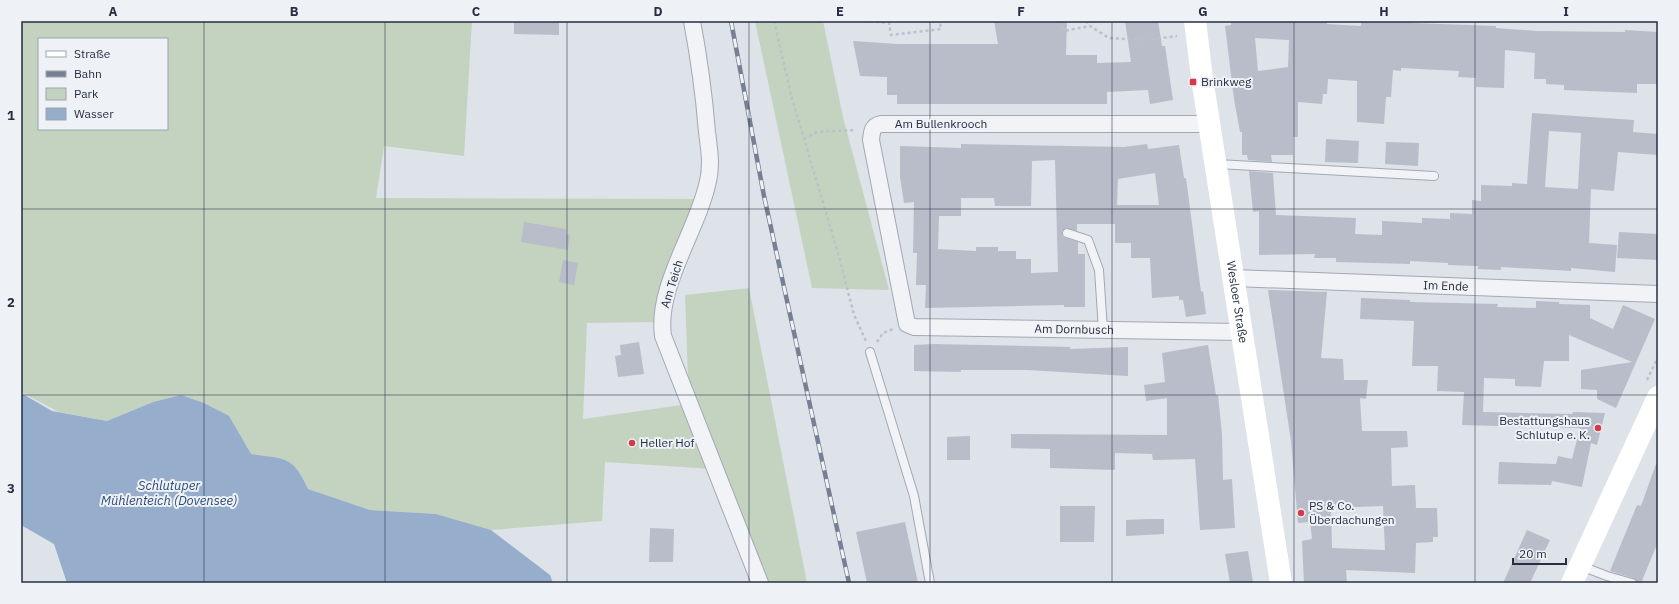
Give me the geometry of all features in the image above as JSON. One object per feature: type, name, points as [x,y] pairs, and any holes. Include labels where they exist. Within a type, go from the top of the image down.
[{"type":"street","name":"Am Teich","points":[[692,21],[705,109],[710,160],[709,179],[704,199],[665,299],[661,322],[663,336],[760,583]]},
{"type":"street","name":"Wesloer Straße","points":[[1196,26],[1241,332],[1281,583]]},
{"type":"street","name":"Am Bullenkrooch","points":[[872,130],[876,125],[881,124],[1210,124]]},
{"type":"street","points":[[872,130],[871,140],[907,324]]},
{"type":"street","name":"Im Ende","points":[[1234,278],[1658,294]]},
{"type":"street","name":"Am Dornbusch","points":[[907,324],[914,327],[1241,332]]},
{"type":"street","points":[[1576,574],[1658,397]]},
{"type":"lane","points":[[1216,164],[1434,176]]},
{"type":"lane","points":[[1067,233],[1088,240],[1099,270],[1103,330]]},
{"type":"lane","points":[[870,352],[914,496],[930,583]]},
{"type":"lane","points":[[1576,574],[1607,576],[1632,583]]},
{"type":"path","points":[[774,21],[791,95],[838,252],[854,315],[870,352]]},
{"type":"path","points":[[870,21],[889,23],[891,36],[941,29],[940,21]]},
{"type":"path","points":[[1062,21],[1064,31],[1090,26]]},
{"type":"path","points":[[1086,21],[1090,26],[1109,38],[1144,40],[1175,36],[1196,26]]},
{"type":"path","points":[[804,139],[817,132],[872,130]]},
{"type":"path","points":[[870,352],[883,333],[907,324]]},
{"type":"green space","points":[[21,21],[472,21],[464,156],[384,146],[376,198],[704,199],[661,322],[587,323],[583,419],[689,404],[685,295],[749,288],[807,583],[760,583],[714,469],[605,462],[602,521],[491,530],[436,514],[370,510],[308,489],[303,478],[293,464],[280,458],[251,454],[228,416],[204,403],[181,395],[153,402],[107,421],[59,412],[21,392]]},
{"type":"green space","points":[[755,21],[823,21],[843,117],[889,290],[812,288]]},
{"type":"water","name":"Schlutuper Mühlenteich (Dovensee)","points":[[21,393],[52,411],[107,421],[153,402],[181,395],[204,403],[229,416],[251,454],[280,458],[292,464],[298,470],[308,489],[370,510],[436,514],[491,530],[550,575],[553,583],[67,583],[54,544],[21,525]]},
{"type":"building","points":[[514,21],[559,21],[559,35],[514,34]]},
{"type":"building","points":[[994,21],[1067,21],[1066,55],[1097,55],[1097,63],[1131,62],[1125,21],[1158,21],[1162,46],[1165,46],[1173,100],[1150,104],[1148,90],[1107,92],[1107,104],[897,104],[897,95],[887,95],[887,77],[860,76],[853,41],[897,44],[998,44]]},
{"type":"building","points":[[1231,21],[1327,21],[1327,24],[1361,26],[1361,21],[1402,21],[1413,23],[1496,26],[1496,28],[1536,31],[1625,32],[1625,30],[1658,32],[1658,84],[1637,84],[1637,93],[1564,90],[1564,85],[1546,84],[1546,79],[1534,79],[1535,53],[1505,50],[1504,88],[1476,87],[1476,78],[1458,77],[1459,71],[1401,68],[1401,71],[1393,70],[1391,97],[1386,97],[1384,124],[1357,122],[1357,81],[1328,79],[1327,94],[1323,94],[1322,104],[1298,102],[1298,137],[1293,137],[1293,155],[1271,155],[1272,162],[1248,160],[1247,155],[1242,155],[1242,132],[1240,132],[1234,99],[1225,26],[1231,25]],"holes":[[[1255,38],[1289,40],[1288,67],[1258,71]]]},
{"type":"building","points":[[1532,113],[1634,120],[1633,132],[1658,134],[1658,155],[1618,152],[1614,191],[1591,189],[1589,243],[1617,245],[1615,272],[1571,268],[1571,271],[1501,267],[1501,270],[1478,269],[1478,266],[1448,265],[1448,263],[1410,261],[1410,264],[1336,262],[1336,258],[1314,258],[1315,254],[1259,255],[1259,211],[1253,212],[1249,171],[1273,173],[1276,215],[1356,218],[1355,234],[1382,235],[1382,221],[1422,223],[1422,218],[1450,219],[1450,213],[1472,214],[1472,200],[1481,201],[1481,185],[1512,186],[1512,183],[1527,184]],"holes":[[[1549,131],[1581,133],[1578,189],[1545,187]]]},
{"type":"building","points":[[1326,139],[1359,141],[1358,163],[1325,162]]},
{"type":"building","points":[[1386,142],[1419,143],[1418,166],[1385,164]]},
{"type":"building","points":[[961,144],[1124,147],[1147,144],[1148,149],[1179,145],[1184,178],[1186,178],[1201,292],[1203,291],[1206,314],[1186,317],[1183,300],[1179,300],[1179,296],[1152,298],[1150,258],[1131,258],[1131,243],[1115,243],[1115,224],[1077,224],[1077,231],[1066,228],[1062,231],[1063,237],[1078,242],[1078,254],[1085,254],[1085,307],[1064,307],[1064,305],[925,308],[926,285],[916,285],[917,253],[913,253],[914,202],[904,203],[900,177],[900,146],[961,148]],"holes":[[[1055,160],[1058,272],[1031,273],[1031,259],[1016,259],[1016,251],[998,251],[998,247],[976,247],[976,251],[938,249],[939,216],[961,216],[961,198],[994,198],[995,206],[1031,206],[1032,161]],[[1155,173],[1159,205],[1117,205],[1118,179]]]},
{"type":"building","points":[[524,222],[566,229],[566,234],[570,235],[568,250],[521,242]]},
{"type":"building","points":[[1619,232],[1658,234],[1658,260],[1617,258]]},
{"type":"building","points":[[563,260],[578,263],[574,285],[559,282]]},
{"type":"building","points":[[1268,290],[1327,292],[1321,358],[1343,359],[1344,380],[1368,380],[1366,399],[1360,398],[1362,431],[1407,431],[1408,447],[1391,448],[1392,486],[1415,485],[1416,508],[1437,508],[1438,537],[1433,537],[1433,542],[1416,543],[1415,573],[1346,570],[1347,583],[1304,583],[1302,541],[1312,539],[1310,522],[1298,523],[1291,441]],"holes":[[[1383,506],[1385,550],[1332,548],[1331,508]]]},
{"type":"building","points":[[1361,298],[1410,300],[1410,302],[1498,304],[1497,307],[1536,308],[1536,301],[1559,302],[1559,304],[1590,305],[1590,318],[1613,329],[1623,305],[1655,319],[1616,408],[1597,399],[1597,390],[1581,389],[1581,370],[1632,362],[1569,335],[1569,361],[1544,361],[1541,387],[1515,386],[1515,379],[1484,378],[1483,412],[1572,414],[1573,412],[1605,413],[1597,445],[1591,443],[1582,487],[1552,481],[1551,485],[1498,484],[1499,462],[1556,464],[1558,456],[1572,459],[1580,428],[1462,425],[1464,392],[1437,391],[1438,366],[1412,366],[1414,321],[1360,319]]},
{"type":"building","points":[[639,342],[644,374],[618,377],[615,356],[621,355],[620,345]]},
{"type":"building","points":[[933,344],[1070,347],[1070,349],[1128,347],[1128,376],[1027,370],[961,370],[961,372],[914,371],[914,345]]},
{"type":"building","points":[[1208,345],[1216,395],[1218,395],[1222,434],[1223,480],[1232,479],[1235,528],[1200,530],[1195,459],[1153,460],[1152,454],[1115,453],[1115,470],[1050,468],[1050,449],[1011,448],[1011,434],[1167,435],[1167,398],[1146,401],[1144,385],[1165,382],[1162,353]]},
{"type":"building","points":[[970,436],[970,460],[947,460],[947,437]]},
{"type":"building","points":[[1656,464],[1658,464],[1658,542],[1641,583],[1637,583],[1633,578],[1610,571],[1637,505],[1641,506]]},
{"type":"building","points":[[1060,506],[1095,506],[1094,542],[1060,542]]},
{"type":"building","points":[[1164,519],[1164,534],[1126,536],[1126,520]]},
{"type":"building","points":[[905,522],[918,583],[867,583],[856,532]]},
{"type":"building","points":[[650,528],[674,529],[673,562],[649,562]]},
{"type":"building","points":[[1527,530],[1550,540],[1530,583],[1503,583]]},
{"type":"building","points":[[1248,551],[1253,583],[1230,583],[1225,554]]},
{"type":"railway","points":[[731,21],[764,196],[849,583]]},
{"type":"place","name":"Brinkweg","points":[[1193,82]]},
{"type":"place","name":"Bestattungshaus Schlutup e. K.","points":[[1598,428]]},
{"type":"place","name":"Heller Hof","points":[[632,443]]},
{"type":"place","name":"PS & Co. Überdachungen","points":[[1301,513]]}]
